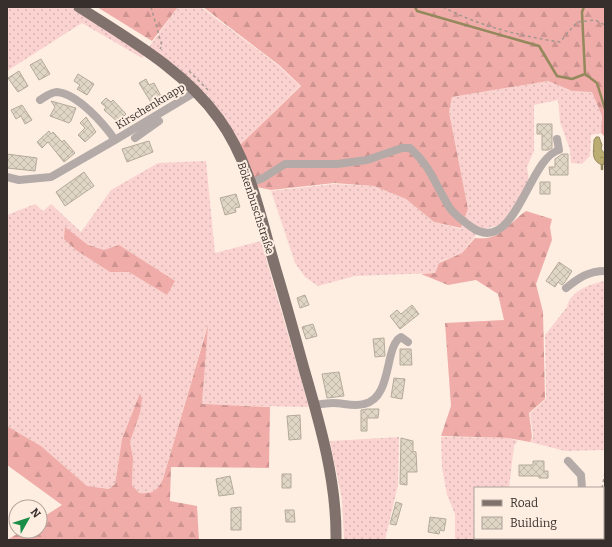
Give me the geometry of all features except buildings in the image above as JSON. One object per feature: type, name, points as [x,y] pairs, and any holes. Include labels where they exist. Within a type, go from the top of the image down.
[{"type":"main road","name":"Bökenbuschstraße","points":[[79,7],[156,57],[198,93],[228,134],[250,183],[314,405],[332,482],[336,540]]},
{"type":"street","name":"Kirschenknapp","points":[[40,100],[57,92],[83,104],[115,140]]},
{"type":"street","points":[[135,138],[198,93]]},
{"type":"street","name":"Kirschenknapp","points":[[7,177],[19,180],[51,177],[198,93]]},
{"type":"street","points":[[250,183],[263,178],[285,164],[337,164],[368,160],[402,148],[410,148],[432,173],[449,207],[480,233],[490,234],[501,228],[512,215],[545,160],[555,151],[559,150],[557,139]]},
{"type":"street","points":[[566,288],[582,276],[593,271],[605,271]]},
{"type":"street","points":[[314,405],[333,403],[365,404],[373,400],[386,377],[395,342],[401,337],[408,342]]},
{"type":"street","points":[[568,461],[581,475],[582,487]]},
{"type":"path","points":[[150,7],[162,46],[156,57]]},
{"type":"path","points":[[443,7],[455,14],[494,28],[529,37],[560,42],[577,22],[596,20],[605,25]]},
{"type":"path","points":[[605,48],[605,68]]},
{"type":"path","points":[[602,487],[605,473]]},
{"type":"shaded area","points":[[7,7],[71,7],[145,54],[142,58],[82,23],[7,71]]},
{"type":"shaded area","points":[[178,7],[201,7],[279,66],[300,86],[240,145],[208,96],[177,67],[149,47]]},
{"type":"shaded area","points":[[548,81],[571,91],[592,92],[602,116],[601,133],[591,135],[590,156],[582,164],[571,163],[570,150],[560,122],[558,100],[534,105],[534,151],[527,167],[529,182],[509,215],[500,225],[480,230],[462,253],[439,262],[435,273],[355,276],[318,286],[305,277],[295,263],[271,191],[334,184],[374,186],[406,199],[434,222],[461,229],[468,209],[449,112],[452,97]]},
{"type":"shaded area","points":[[206,161],[215,253],[261,241],[309,407],[202,405],[207,327],[163,479],[159,486],[154,491],[139,493],[132,485],[133,458],[130,442],[140,413],[140,393],[122,439],[115,484],[109,489],[87,486],[41,446],[7,426],[7,215],[35,204],[43,211],[51,204],[81,232],[111,190],[158,163]]},
{"type":"shaded area","points":[[605,281],[605,450],[565,451],[530,442],[533,437],[530,413],[546,399],[545,335],[576,293],[587,286]]},
{"type":"shaded area","points":[[399,437],[398,485],[385,540],[344,540],[342,499],[330,441]]},
{"type":"shaded area","points":[[441,437],[508,438],[518,441],[514,446],[509,487],[474,487],[474,539],[572,540],[455,540],[455,514],[447,495],[442,468]]},
{"type":"green space","points":[[97,7],[178,7],[152,41]]},
{"type":"green space","points":[[203,7],[605,7],[605,137],[601,133],[602,116],[592,92],[572,91],[548,81],[452,97],[449,112],[468,209],[461,228],[434,222],[406,199],[374,186],[334,183],[271,190],[257,187],[240,145],[301,86],[279,65]]},
{"type":"green space","points":[[526,211],[552,219],[550,227],[552,240],[536,284],[543,312],[545,399],[529,413],[532,437],[530,442],[508,438],[441,436],[451,406],[445,323],[504,320],[498,294],[476,280],[448,285],[421,274],[435,273],[439,263],[462,253],[475,238],[487,238],[496,235]]},
{"type":"green space","points":[[65,227],[88,245],[104,250],[119,245],[175,281],[167,295],[129,272],[110,272],[76,250],[64,239]]},
{"type":"green space","points":[[208,325],[202,404],[270,407],[269,468],[171,467],[170,501],[197,506],[199,540],[7,540],[48,539],[48,514],[62,505],[7,465],[7,426],[41,446],[87,486],[109,489],[115,484],[122,439],[140,393],[142,399],[140,413],[130,442],[133,458],[132,485],[139,493],[148,493],[154,491],[163,479]]},
{"type":"water","points":[[596,137],[599,137],[602,145],[601,149],[605,154],[604,164],[602,165],[594,158],[594,140]]},
{"type":"waterway","points":[[415,7],[417,11],[539,46],[557,76],[572,79],[585,74]]},
{"type":"waterway","points":[[584,7],[582,12],[585,74],[597,83],[605,109]]}]
